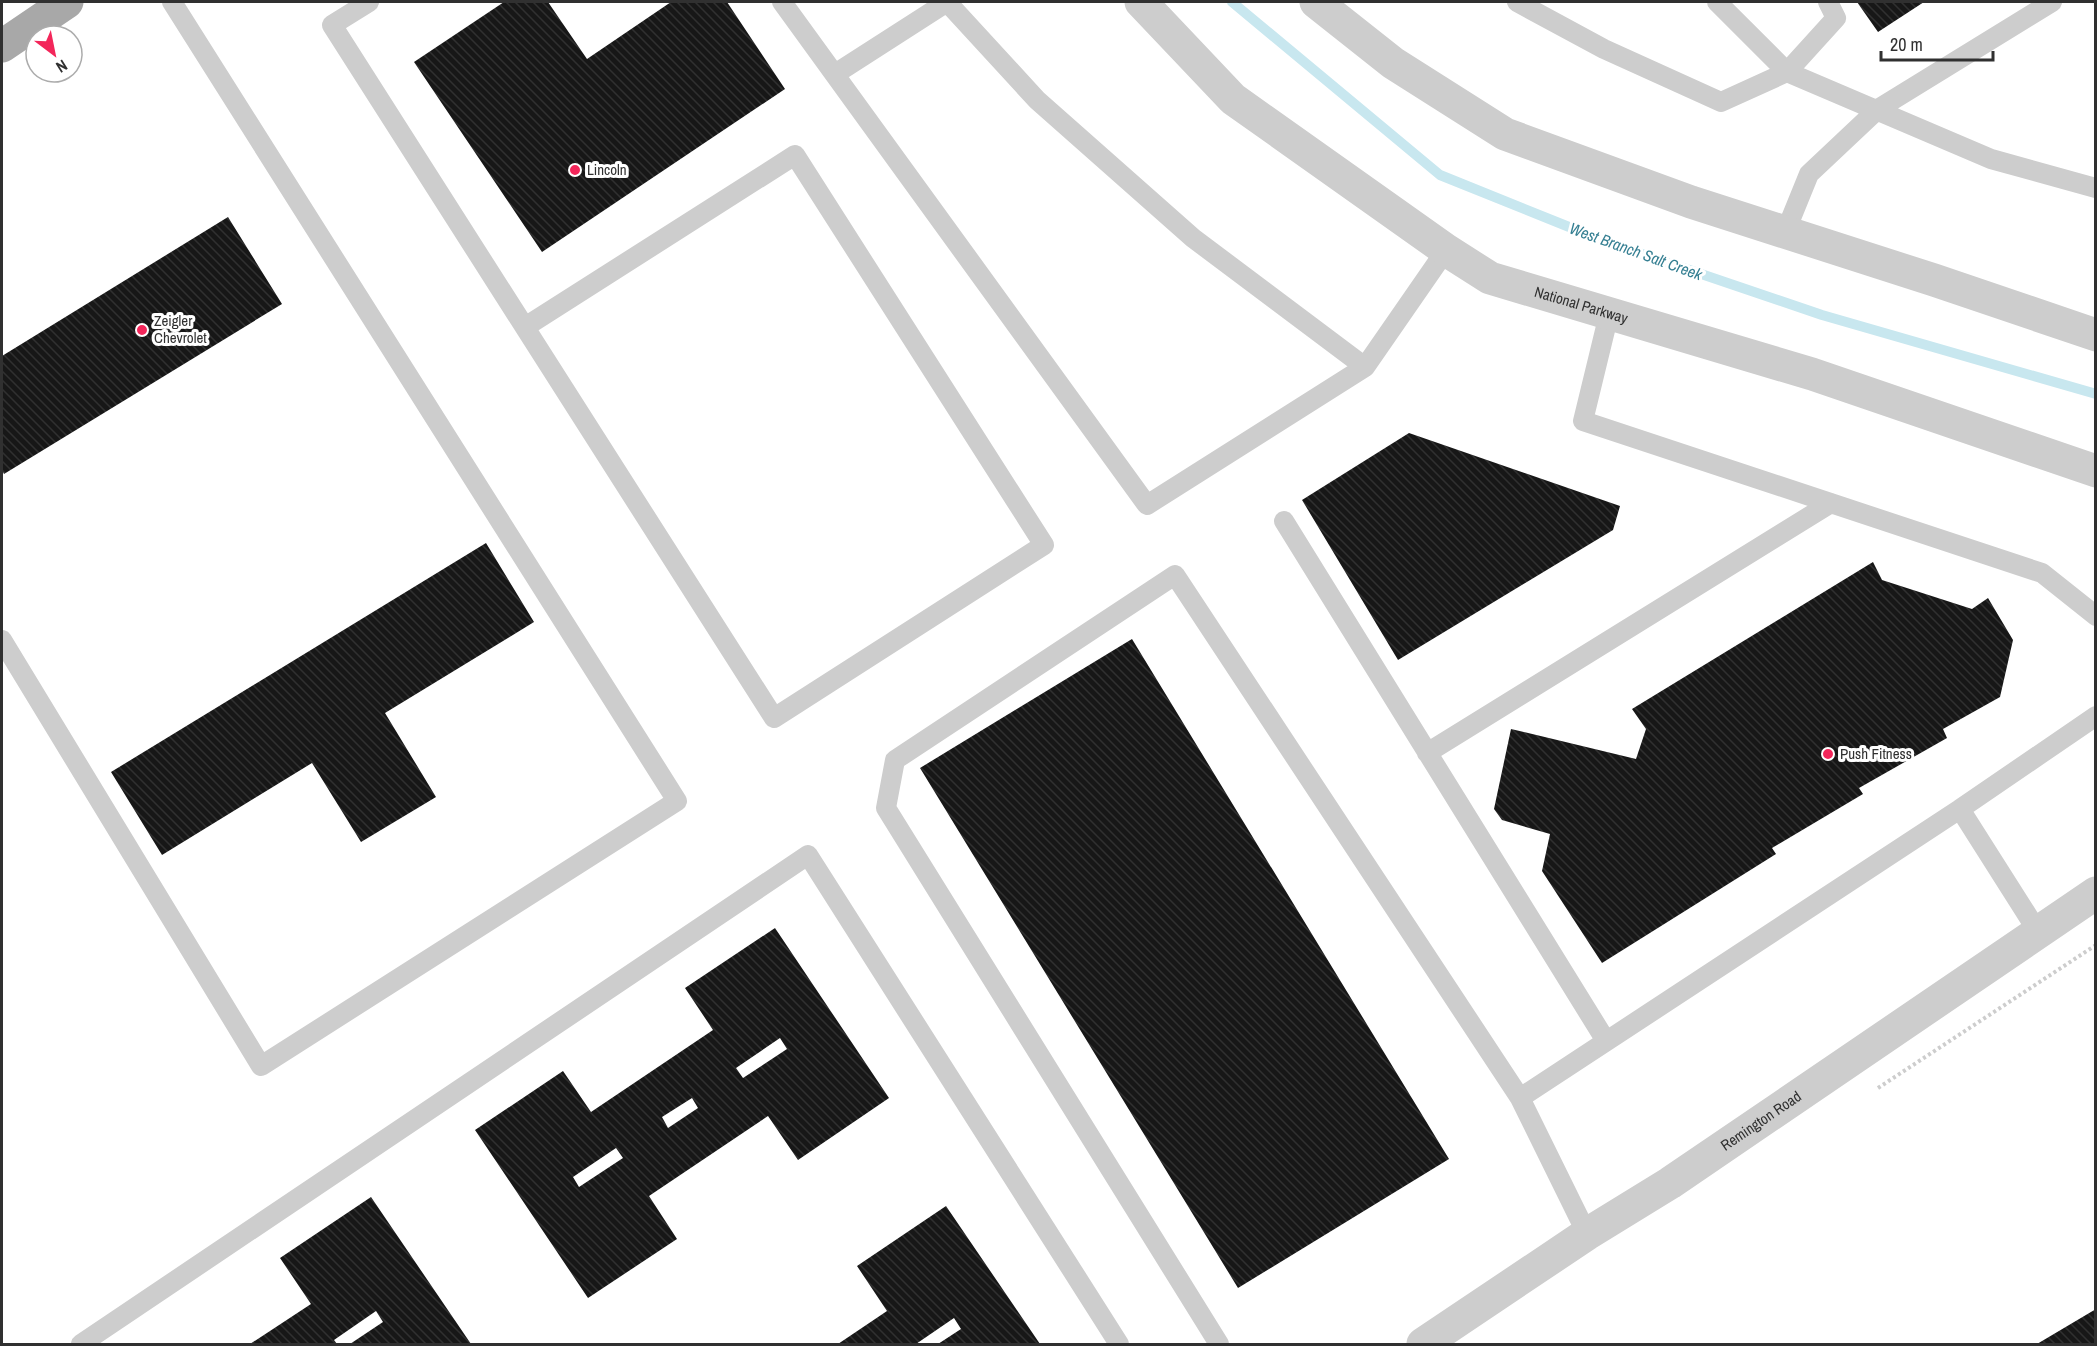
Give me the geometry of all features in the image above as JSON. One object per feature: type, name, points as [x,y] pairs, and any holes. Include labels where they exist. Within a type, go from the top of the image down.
[{"type":"main road","points":[[2,46],[67,2]]},
{"type":"street","name":"National Parkway","points":[[1141,2],[1233,99],[1446,250],[1490,278],[1812,374],[2096,471]]},
{"type":"street","points":[[1316,2],[1394,63],[1505,134],[1691,202],[2096,335]]},
{"type":"street","name":"Remington Road","points":[[1423,1344],[1587,1234],[1670,1183],[2096,893]]},
{"type":"lane","points":[[2,640],[261,1066],[677,801],[172,2]]},
{"type":"lane","points":[[369,2],[332,25],[774,718],[1044,545],[795,155],[525,327]]},
{"type":"lane","points":[[782,2],[1148,505],[1365,367],[1446,250]]},
{"type":"lane","points":[[835,74],[947,2],[1037,100],[1193,238],[1365,367]]},
{"type":"lane","points":[[1516,2],[1604,49],[1721,102],[1787,72],[1836,18],[1828,2]]},
{"type":"lane","points":[[1717,2],[1787,72],[1991,159],[2096,188]]},
{"type":"lane","points":[[1785,232],[1809,174],[1878,109],[2052,2]]},
{"type":"lane","points":[[1609,314],[1583,421],[2042,573],[2096,616]]},
{"type":"lane","points":[[1427,753],[1831,503]]},
{"type":"lane","points":[[1284,521],[1606,1041]]},
{"type":"lane","points":[[1219,1344],[886,808],[895,760],[1175,575],[1520,1098],[1587,1234]]},
{"type":"lane","points":[[1520,1098],[1960,809],[2096,716]]},
{"type":"lane","points":[[1960,809],[2038,932]]},
{"type":"lane","points":[[81,1344],[808,855],[1119,1344]]},
{"type":"building","name":"Lincoln","points":[[504,2],[548,2],[587,59],[671,2],[727,2],[785,89],[542,252],[414,62]]},
{"type":"building","points":[[1857,2],[1924,2],[1878,32]]},
{"type":"building","name":"Zeigler Chevrolet","points":[[228,217],[282,304],[4,474],[2,470],[2,356]]},
{"type":"building","points":[[1409,433],[1620,506],[1613,530],[1398,660],[1302,500]]},
{"type":"building","points":[[486,543],[534,622],[385,713],[436,797],[361,842],[312,763],[162,855],[111,772]]},
{"type":"building","points":[[1873,562],[1882,580],[1972,609],[1988,598],[2013,640],[2000,697],[1943,729],[1947,738],[1859,788],[1863,794],[1772,848],[1776,854],[1602,963],[1542,871],[1550,834],[1502,820],[1494,809],[1511,729],[1636,759],[1646,729],[1632,709]]},
{"type":"building","points":[[1132,639],[1449,1159],[1238,1288],[920,768]]},
{"type":"building","points":[[775,928],[889,1098],[798,1160],[768,1116],[649,1196],[677,1239],[588,1298],[475,1130],[563,1071],[591,1112],[713,1030],[685,988]],"holes":[[[780,1038],[787,1049],[743,1078],[736,1068]],[[692,1098],[698,1108],[668,1128],[662,1117]],[[616,1148],[623,1158],[579,1187],[573,1177]]]},
{"type":"building","points":[[371,1197],[471,1344],[350,1344],[383,1322],[376,1311],[334,1340],[337,1344],[250,1344],[311,1304],[280,1258]]},
{"type":"building","points":[[946,1206],[1040,1344],[938,1344],[961,1329],[954,1318],[916,1344],[838,1344],[887,1311],[857,1266]]},
{"type":"building","points":[[2096,1309],[2096,1344],[2037,1344]]},
{"type":"waterway","name":"West Branch Salt Creek","points":[[1232,2],[1440,175],[1604,241],[1822,315],[2096,394]]},
{"type":"place","name":"Lincoln","points":[[575,170]]},
{"type":"place","name":"Zeigler Chevrolet","points":[[142,330]]},
{"type":"place","name":"Push Fitness","points":[[1828,754]]}]
